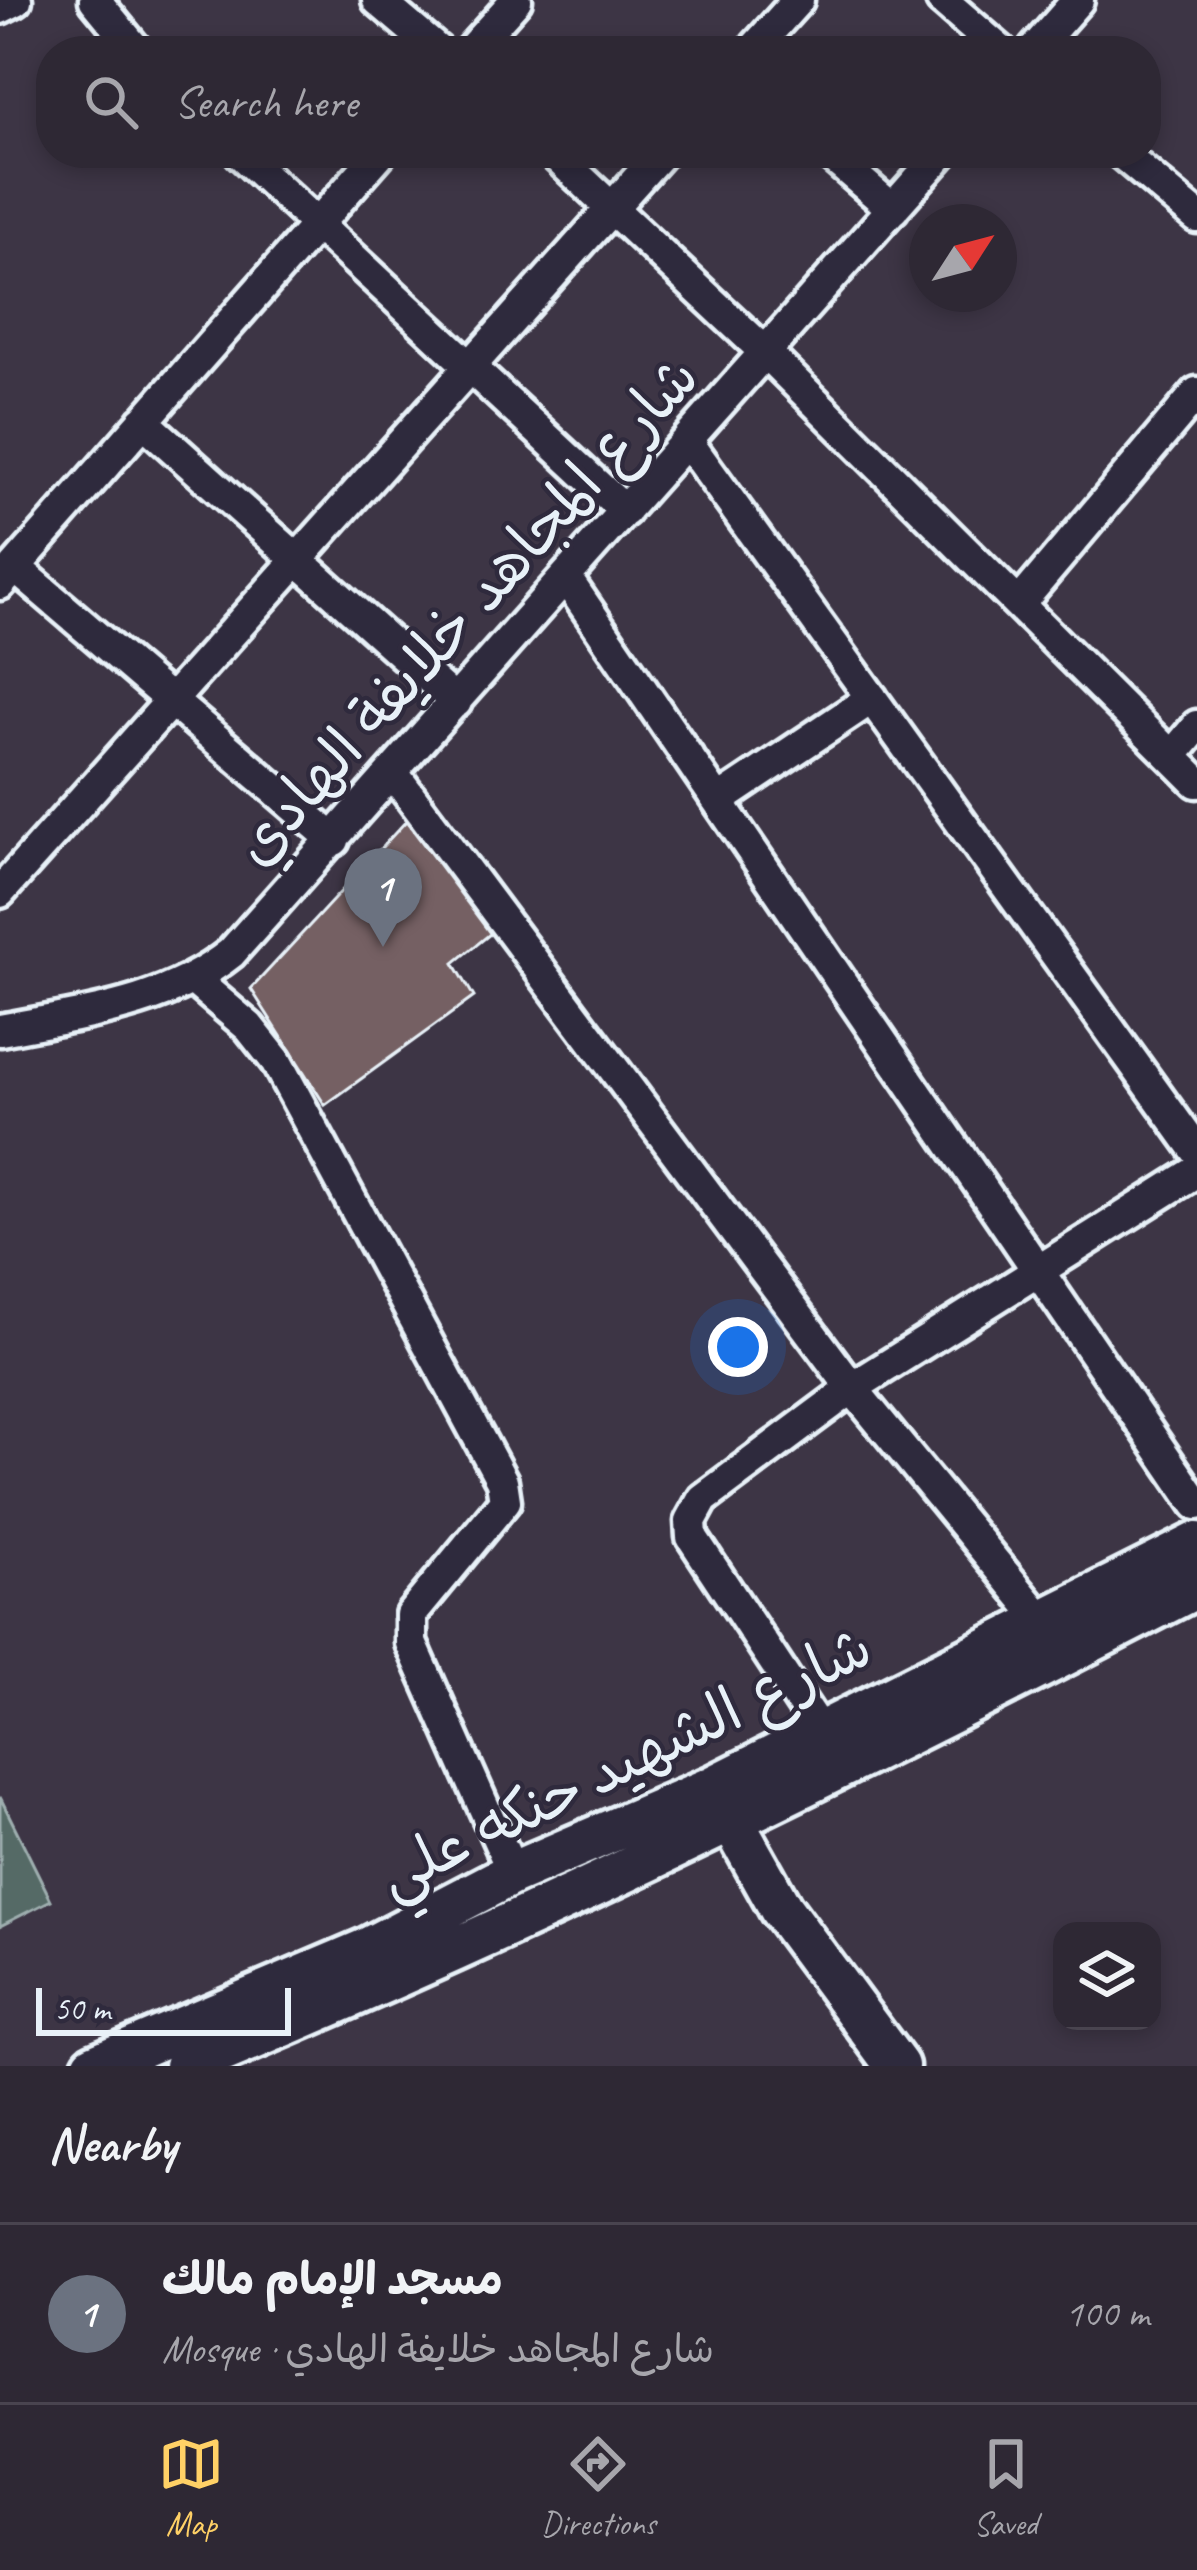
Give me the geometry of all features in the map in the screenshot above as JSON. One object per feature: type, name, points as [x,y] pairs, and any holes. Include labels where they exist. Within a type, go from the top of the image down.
[{"type":"main road","name":"شارع الشهيد حنكه علي","points":[[94,2066],[364,1951],[513,1873],[722,1804],[821,1734],[1197,1544]]},
{"type":"main road","name":"شارع الشهيد حنكه علي","points":[[186,2066],[258,2053],[722,1804],[1197,1586]]},
{"type":"main road","points":[[722,1804],[812,1956],[897,2066]]},
{"type":"street","points":[[0,8],[16,0]]},
{"type":"street","points":[[95,0],[125,36]]},
{"type":"street","points":[[377,0],[420,36]]},
{"type":"street","points":[[484,36],[516,0]]},
{"type":"street","points":[[766,36],[798,0]]},
{"type":"street","points":[[942,0],[984,36]]},
{"type":"street","points":[[1046,36],[1078,0]]},
{"type":"street","points":[[257,168],[625,512]]},
{"type":"street","points":[[334,840],[171,701],[7,575],[367,168]]},
{"type":"street","points":[[570,168],[766,353],[1197,782]]},
{"type":"street","points":[[0,892],[648,168]]},
{"type":"street","points":[[845,168],[892,209]]},
{"type":"street","name":"شارع المجاهد خلايفة الهادي","points":[[0,1030],[131,1004],[194,980],[231,953],[929,168]]},
{"type":"street","points":[[1139,168],[1197,217]]},
{"type":"street","points":[[1018,604],[1197,392]]},
{"type":"street","points":[[143,422],[456,702]]},
{"type":"street","points":[[687,441],[1197,1150]]},
{"type":"street","points":[[566,578],[1197,1504]]},
{"type":"street","points":[[718,801],[872,698]]},
{"type":"street","points":[[1172,757],[1197,726]]},
{"type":"street","points":[[393,773],[852,1388],[1043,1621]]},
{"type":"street","points":[[194,980],[249,1027],[276,1061],[502,1481],[505,1502],[411,1615],[412,1643],[513,1873]]},
{"type":"street","points":[[821,1734],[692,1537],[691,1521],[703,1499],[852,1388],[1197,1171]]},
{"type":"green space","points":[[0,1797],[51,1900],[0,1926]]},
{"type":"building","points":[[407,820],[495,930],[454,963],[474,997],[325,1105],[251,989]]},
{"type":"place","name":"مسجد الإمام مالك","points":[[383,947]]}]
